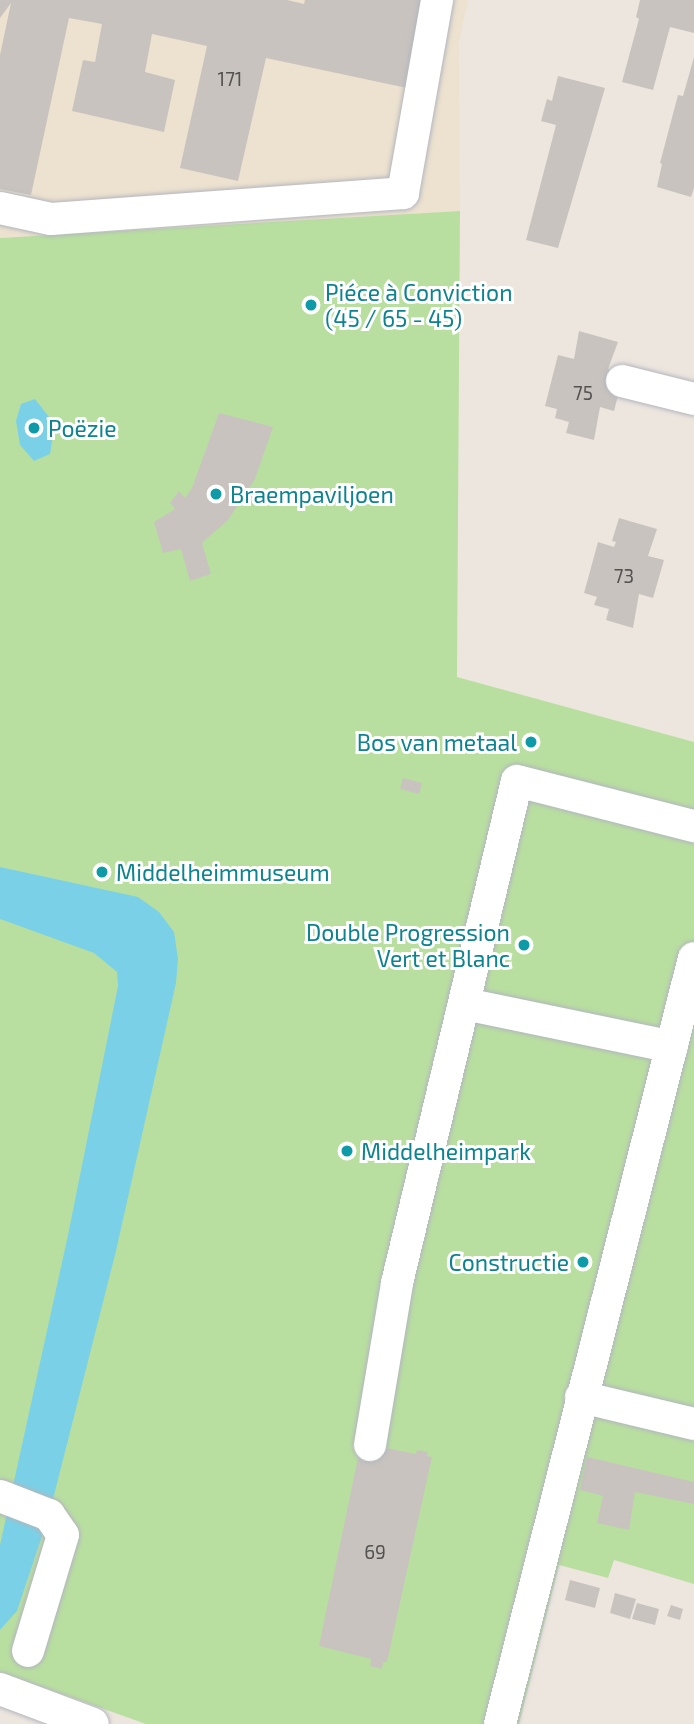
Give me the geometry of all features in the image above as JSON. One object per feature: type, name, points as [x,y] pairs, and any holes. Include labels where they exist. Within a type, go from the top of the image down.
[{"type":"street","points":[[0,208],[51,219],[403,193],[437,0]]},
{"type":"street","points":[[622,381],[694,399]]},
{"type":"street","points":[[370,1445],[397,1283],[517,781],[694,826]]},
{"type":"street","points":[[500,1724],[694,958]]},
{"type":"street","points":[[465,1004],[672,1047]]},
{"type":"street","points":[[581,1397],[694,1423]]},
{"type":"street","points":[[5,1497],[49,1515],[63,1535],[27,1654],[7,1691],[93,1724]]},
{"type":"shaded area","points":[[0,0],[468,0],[459,42],[460,211],[0,238]]},
{"type":"green space","name":"Middelheimpark","points":[[460,211],[457,677],[694,742],[694,1584],[614,1560],[608,1578],[559,1565],[519,1724],[146,1724],[0,1672],[0,238]]},
{"type":"water","name":"Poëzie","points":[[35,399],[49,417],[52,441],[50,454],[34,461],[20,445],[16,421],[21,404]]},
{"type":"water","points":[[0,867],[138,897],[159,912],[174,932],[178,959],[176,983],[116,1251],[49,1515],[17,1611],[0,1630],[0,1545],[68,1235],[118,986],[117,972],[94,953],[0,919]]},
{"type":"building","points":[[0,0],[287,0],[304,4],[305,0],[426,0],[407,88],[266,58],[238,181],[180,168],[207,46],[152,34],[145,72],[175,80],[164,132],[72,111],[83,60],[95,62],[102,24],[69,18],[31,195],[0,189],[0,55],[11,3],[0,18]]},
{"type":"building","points":[[640,0],[694,0],[694,33],[670,27],[653,90],[622,82],[639,19],[636,17]]},
{"type":"building","points":[[694,57],[694,188],[691,197],[657,187],[662,164],[660,163],[678,95],[683,96]]},
{"type":"building","points":[[558,76],[605,88],[558,248],[526,240],[556,125],[541,121],[547,99],[552,101]]},
{"type":"building","points":[[579,331],[618,342],[608,369],[624,373],[614,411],[600,407],[594,440],[566,433],[569,422],[555,418],[557,409],[545,406],[558,355],[574,359]]},
{"type":"building","name":"Braempaviljoen","points":[[219,413],[273,427],[255,479],[228,520],[202,543],[211,574],[190,581],[181,549],[163,553],[154,522],[175,509],[170,503],[179,491],[185,498],[192,488]]},
{"type":"building","points":[[619,518],[657,529],[648,556],[664,560],[653,598],[639,594],[633,628],[606,620],[609,609],[594,605],[597,597],[584,593],[598,542],[614,547],[616,542],[612,541]]},
{"type":"building","points":[[403,778],[422,783],[419,794],[400,789]]},
{"type":"building","points":[[361,1443],[416,1454],[417,1450],[428,1452],[427,1456],[432,1457],[387,1662],[383,1662],[382,1669],[370,1666],[371,1659],[319,1646]]},
{"type":"building","points":[[587,1457],[694,1482],[694,1504],[635,1492],[629,1530],[597,1523],[603,1496],[580,1490]]},
{"type":"building","points":[[570,1580],[600,1588],[595,1608],[565,1600]]},
{"type":"building","points":[[615,1593],[636,1599],[630,1619],[610,1613]]},
{"type":"building","points":[[637,1603],[659,1609],[655,1625],[632,1619]]},
{"type":"building","points":[[671,1605],[683,1609],[680,1620],[667,1616]]},
{"type":"place","name":"Piéce à Conviction (45 / 65 - 45)","points":[[311,305]]},
{"type":"place","name":"Poëzie","points":[[34,428]]},
{"type":"place","name":"Braempaviljoen","points":[[216,494]]},
{"type":"place","name":"Bos van metaal","points":[[531,742]]},
{"type":"place","name":"Middelheimmuseum","points":[[102,872]]},
{"type":"place","name":"Double Progression Vert et Blanc","points":[[524,945]]},
{"type":"place","name":"Middelheimpark","points":[[347,1151]]},
{"type":"place","name":"Constructie","points":[[583,1262]]}]
